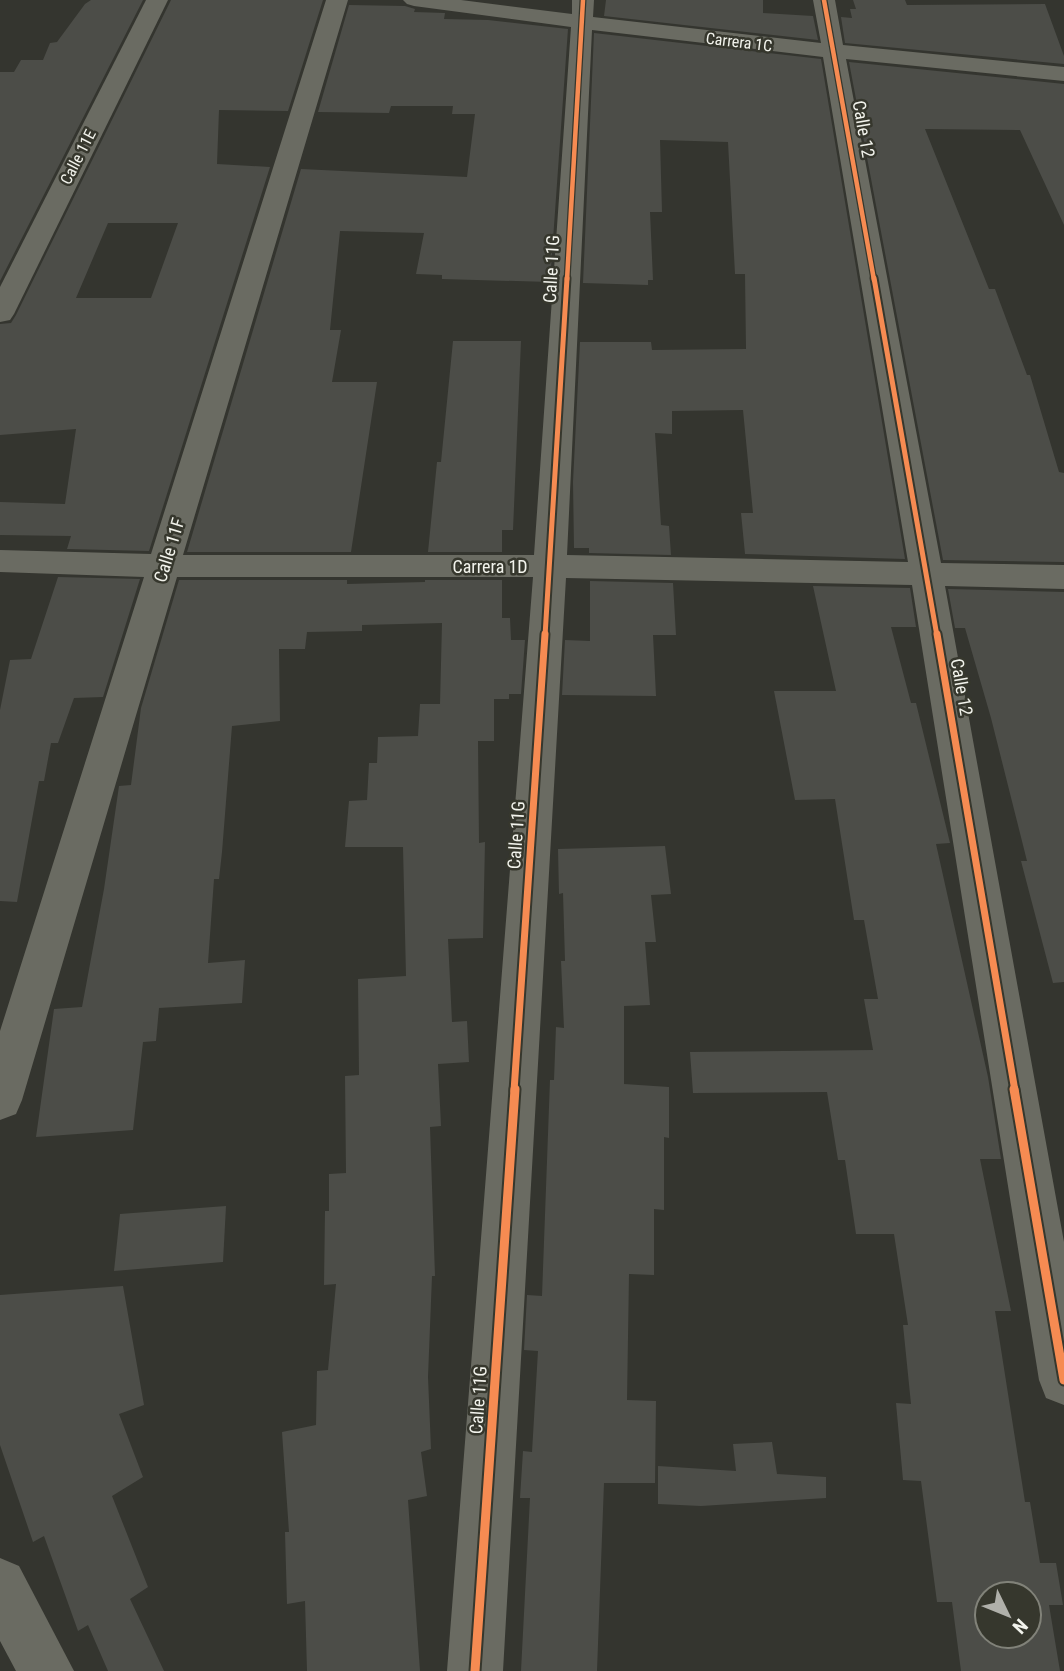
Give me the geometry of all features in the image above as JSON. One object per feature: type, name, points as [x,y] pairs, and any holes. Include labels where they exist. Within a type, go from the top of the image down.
[{"type":"street","name":"Calle 11E","points":[[0,314],[157,0]]},
{"type":"street","name":"Calle 11F","points":[[0,1100],[337,0]]},
{"type":"street","name":"Carrera 1C","points":[[414,0],[582,12],[834,53],[1064,74]]},
{"type":"street","name":"Calle 12","points":[[824,0],[927,575],[1064,1380]]},
{"type":"street","name":"Calle 11G","points":[[475,1671],[550,566],[582,12]]},
{"type":"street","name":"Carrera 1D","points":[[0,561],[164,566],[550,566],[1064,577]]},
{"type":"street","points":[[0,1585],[46,1671]]},
{"type":"building","points":[[91,0],[143,0],[0,281],[0,72],[14,72],[21,60],[43,60],[50,43],[57,42],[85,4]]},
{"type":"building","points":[[171,0],[323,0],[288,111],[219,110],[217,164],[270,167],[149,551],[67,549],[71,536],[0,535],[0,502],[65,504],[76,429],[0,435],[0,324],[11,323]],"holes":[[[108,223],[178,223],[151,298],[76,298]]]},
{"type":"building","points":[[606,0],[763,0],[763,13],[813,16],[818,40],[604,16]]},
{"type":"building","points":[[853,0],[905,0],[907,5],[1045,4],[1064,56],[1064,64],[845,43],[841,17],[852,18],[850,9],[856,9]]},
{"type":"building","points":[[349,5],[405,6],[415,9],[414,12],[445,13],[444,19],[488,20],[568,29],[550,282],[442,279],[442,275],[416,274],[424,233],[340,231],[330,330],[341,330],[332,382],[377,382],[351,552],[187,552],[301,169],[467,177],[475,114],[452,114],[453,106],[391,106],[389,113],[318,112]]},
{"type":"building","points":[[594,33],[821,59],[905,559],[745,554],[741,513],[753,513],[743,410],[672,411],[672,434],[655,433],[661,525],[669,526],[671,555],[589,553],[589,548],[574,548],[573,482],[580,342],[651,342],[652,350],[746,349],[745,274],[735,274],[728,142],[660,140],[662,212],[650,212],[653,280],[648,280],[648,285],[583,283]]},
{"type":"building","points":[[849,62],[1064,84],[1064,225],[1020,130],[925,129],[989,289],[995,289],[1027,375],[1030,375],[1059,472],[1064,473],[1064,562],[943,560]]},
{"type":"building","points":[[453,341],[521,341],[513,530],[502,530],[502,552],[428,552],[437,462],[441,462]]},
{"type":"building","points":[[58,577],[140,579],[103,697],[74,698],[58,743],[51,743],[44,781],[39,781],[17,902],[0,901],[0,710],[10,660],[31,659]]},
{"type":"building","points":[[179,580],[347,580],[347,584],[502,580],[502,618],[510,618],[511,640],[525,640],[521,694],[509,694],[509,699],[494,699],[494,741],[478,741],[479,843],[485,842],[483,938],[448,939],[452,1022],[467,1021],[469,1062],[438,1064],[441,1126],[430,1127],[435,1276],[432,1276],[428,1377],[431,1449],[421,1452],[427,1496],[408,1500],[420,1671],[307,1671],[305,1601],[287,1604],[285,1532],[289,1532],[282,1432],[316,1425],[317,1371],[328,1370],[336,1284],[324,1285],[325,1211],[329,1211],[329,1174],[346,1173],[345,1076],[359,1075],[358,979],[406,976],[403,847],[345,847],[349,801],[367,800],[369,763],[377,763],[378,737],[418,736],[420,704],[440,704],[442,623],[362,625],[362,631],[307,632],[305,649],[279,649],[280,721],[232,726],[219,879],[214,879],[208,963],[245,960],[242,1003],[159,1008],[156,1041],[143,1042],[133,1130],[36,1137],[54,1009],[82,1007],[104,889],[119,786],[131,785],[141,708]]},
{"type":"building","points":[[590,581],[673,583],[676,635],[653,635],[656,696],[562,695],[565,640],[590,641]]},
{"type":"building","points":[[813,586],[910,588],[916,627],[891,627],[911,703],[916,703],[950,843],[936,844],[988,1077],[1001,1159],[980,1159],[1011,1311],[995,1311],[1025,1502],[1030,1502],[1040,1563],[1056,1563],[1063,1605],[1049,1605],[1060,1671],[961,1671],[952,1602],[937,1602],[921,1481],[903,1480],[896,1403],[911,1404],[903,1325],[908,1325],[894,1234],[856,1234],[845,1160],[838,1160],[827,1092],[693,1093],[690,1052],[873,1050],[864,999],[878,999],[864,920],[854,920],[835,799],[795,800],[774,691],[836,691]]},
{"type":"building","points":[[948,589],[1064,592],[1064,982],[1053,983],[1021,861],[1027,861],[991,718],[965,628],[955,628]]},
{"type":"building","points":[[665,846],[671,894],[651,895],[656,942],[645,942],[650,1005],[624,1006],[624,1084],[669,1087],[669,1138],[664,1137],[664,1210],[654,1209],[654,1275],[629,1274],[627,1400],[656,1401],[655,1483],[604,1483],[597,1671],[521,1671],[530,1498],[520,1498],[523,1451],[532,1452],[538,1351],[524,1350],[527,1295],[542,1296],[550,1080],[554,1080],[556,1027],[564,1028],[561,961],[565,961],[563,893],[559,894],[558,849]]},
{"type":"building","points":[[226,1206],[223,1262],[114,1271],[120,1214]]},
{"type":"building","points":[[123,1286],[144,1405],[119,1414],[143,1477],[112,1496],[148,1587],[130,1599],[164,1671],[108,1671],[88,1625],[78,1631],[44,1536],[33,1542],[0,1445],[0,1295]]},
{"type":"building","points":[[772,1442],[777,1474],[826,1477],[826,1498],[701,1506],[658,1504],[658,1466],[736,1471],[733,1444]]},
{"type":"cycle path","points":[[475,1671],[550,566],[583,0]]},
{"type":"cycle path","points":[[824,0],[927,575],[1064,1380]]}]
